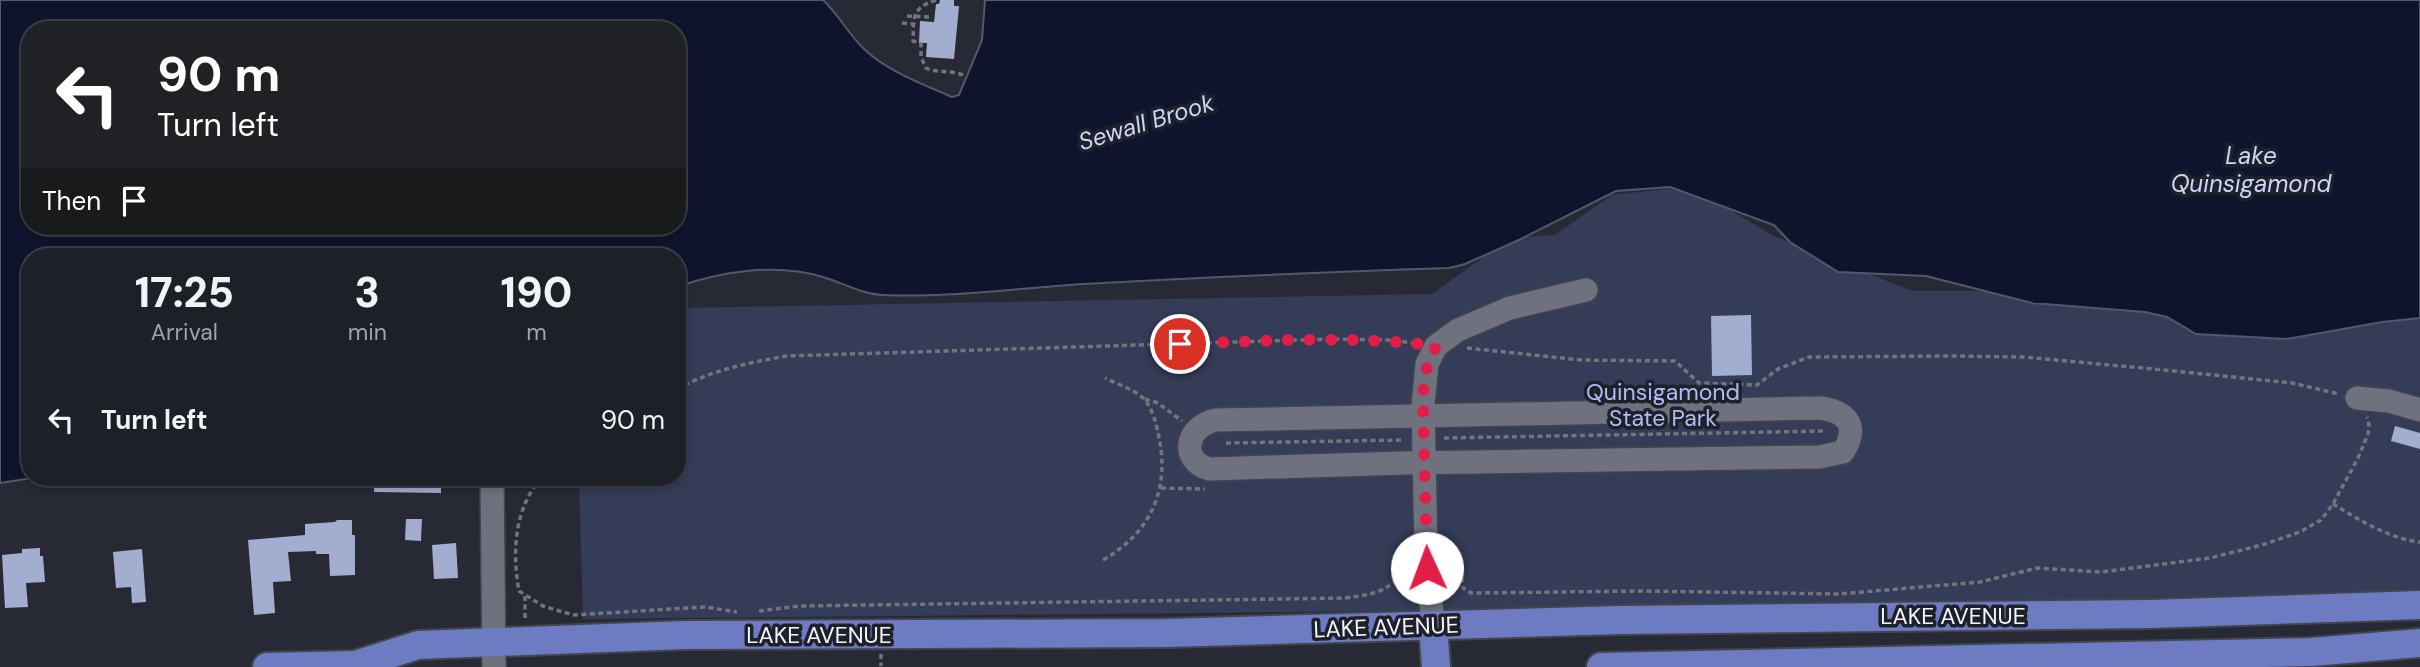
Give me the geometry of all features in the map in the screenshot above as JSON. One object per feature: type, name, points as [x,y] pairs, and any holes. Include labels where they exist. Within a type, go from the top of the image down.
[{"type":"main road","name":"LAKE AVENUE","points":[[267,667],[359,666],[418,645],[495,654],[686,635],[1167,633],[1804,617],[2150,614],[2420,605]]},
{"type":"main road","points":[[1433,625],[1436,667]]},
{"type":"main road","name":"LAKE AVENUE","points":[[1601,667],[2311,652],[2420,643]]},
{"type":"street","points":[[1433,625],[1427,568],[1423,416],[1424,375],[1436,346],[1458,330],[1487,317],[1528,303],[1586,290]]},
{"type":"street","points":[[2357,398],[2389,401],[2420,410]]},
{"type":"street","points":[[1821,408],[1840,413],[1850,426],[1851,437],[1843,452],[1819,457],[1209,469],[1191,454],[1191,438],[1197,428],[1204,422],[1216,420],[1423,416],[1821,408]]},
{"type":"street","points":[[492,486],[495,654]]},
{"type":"path","points":[[936,0],[918,9],[915,16],[914,41],[921,44],[921,57],[926,68],[963,75]]},
{"type":"path","points":[[907,16],[931,17]]},
{"type":"path","points":[[902,23],[914,24]]},
{"type":"path","points":[[686,384],[733,366],[786,356],[1331,339],[1392,340],[1581,360],[1675,361],[1699,383],[1757,385],[1778,369],[1809,357],[2024,358],[2292,383],[2357,398],[2370,424],[2368,434],[2333,504],[2321,520],[2300,532],[2210,558],[2101,572],[2037,568],[1980,582],[1839,594],[1643,590],[1471,593],[1463,588],[1462,569],[1440,569]]},
{"type":"path","points":[[1105,378],[1158,403],[1186,424]]},
{"type":"path","points":[[1103,560],[1131,541],[1151,514],[1161,488],[1164,456],[1156,422],[1145,399]]},
{"type":"path","points":[[1444,438],[1824,432]]},
{"type":"path","points":[[1226,443],[1404,440]]},
{"type":"path","points":[[537,486],[519,518],[517,580],[519,591],[526,596],[543,606],[573,615],[705,607],[738,612]]},
{"type":"path","points":[[1161,488],[1210,489]]},
{"type":"path","points":[[2333,504],[2358,520],[2408,541],[2420,542]]},
{"type":"path","points":[[749,611],[799,606],[1346,598],[1377,594],[1386,590],[1405,567],[1415,568]]},
{"type":"path","points":[[525,621],[526,596]]},
{"type":"green space","name":"Quinsigamond State Park","points":[[1668,189],[1705,195],[1774,236],[1912,291],[2420,291],[2420,601],[583,619],[579,486],[686,486],[686,308],[1432,294],[1510,238],[1555,235],[1612,195]]},
{"type":"water","name":"Lake Quinsigamond","points":[[0,0],[823,0],[874,58],[907,77],[952,97],[959,95],[982,40],[985,0],[2420,0],[2420,318],[2287,339],[2196,334],[2167,317],[2145,312],[2032,303],[1926,276],[1838,272],[1790,242],[1774,225],[1670,187],[1616,191],[1521,239],[1465,264],[1449,268],[1129,281],[907,296],[875,294],[823,277],[787,270],[730,273],[686,284],[686,248],[21,248],[21,480],[0,483]]},
{"type":"building","points":[[940,0],[954,0],[954,6],[959,6],[954,59],[926,57],[927,43],[919,43],[920,21],[934,22],[936,4],[939,4]]},
{"type":"building","points":[[1751,315],[1752,375],[1712,376],[1711,316]]},
{"type":"building","points":[[2395,426],[2420,433],[2420,449],[2391,441]]},
{"type":"building","points":[[374,486],[441,486],[441,493],[374,492]]},
{"type":"building","points":[[406,519],[422,519],[421,541],[405,540]]},
{"type":"building","points":[[352,520],[352,535],[355,535],[355,575],[330,576],[329,554],[316,554],[316,551],[288,552],[291,581],[273,582],[275,613],[254,615],[248,540],[305,535],[305,524]]},
{"type":"building","points":[[456,543],[458,578],[434,579],[432,545]]},
{"type":"building","points":[[40,548],[45,582],[26,583],[28,607],[5,608],[2,555],[22,553],[22,549]]},
{"type":"building","points":[[142,549],[146,602],[132,603],[131,587],[116,588],[113,552]]},
{"type":"route","points":[[1180,344],[1331,339],[1392,340],[1436,346],[1424,375],[1427,568]]},
{"type":"water label","name":"Sewall Brook","points":[[1146,122]]}]
